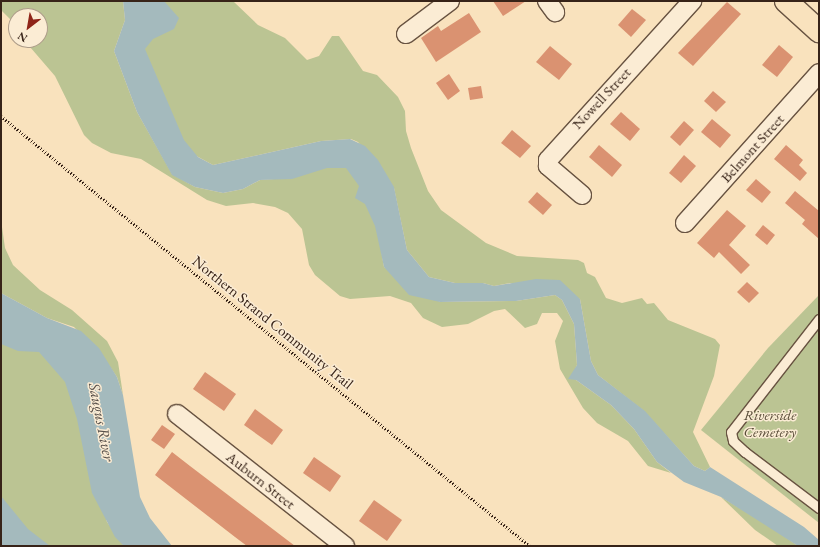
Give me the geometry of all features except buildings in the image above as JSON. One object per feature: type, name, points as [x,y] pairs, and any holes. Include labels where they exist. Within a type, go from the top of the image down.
[{"type":"main road","points":[[786,1],[819,31]]},
{"type":"street","points":[[406,34],[450,1]]},
{"type":"street","name":"Nowell Street","points":[[582,195],[548,166],[548,160],[692,1]]},
{"type":"street","name":"Belmont Street","points":[[685,223],[819,72]]},
{"type":"street","name":"Auburn Street","points":[[177,414],[345,546]]},
{"type":"lane","points":[[819,318],[731,432],[733,441],[745,452],[819,508]]},
{"type":"path","name":"Northern Strand Community Trail","points":[[1,116],[530,546]]},
{"type":"green space","points":[[1,1],[123,1],[125,20],[114,51],[137,112],[172,174],[195,187],[223,193],[243,189],[260,180],[274,179],[301,166],[367,168],[384,267],[440,302],[516,301],[555,295],[562,300],[574,324],[577,365],[573,374],[576,380],[611,405],[634,429],[657,462],[671,473],[648,466],[628,441],[597,423],[583,408],[560,369],[555,341],[563,321],[557,313],[542,313],[537,324],[525,328],[505,309],[494,311],[468,324],[442,327],[423,318],[411,303],[390,296],[350,299],[340,296],[315,275],[309,265],[302,229],[288,213],[275,207],[253,203],[226,206],[207,200],[141,159],[111,153],[92,143],[84,135],[55,76],[31,48],[48,48],[48,8],[8,8],[8,17],[1,10]]},
{"type":"green space","points":[[156,1],[234,2],[258,25],[285,38],[307,60],[319,56],[332,36],[339,36],[363,71],[377,75],[398,97],[405,111],[406,131],[411,148],[428,191],[441,210],[486,243],[517,256],[578,260],[584,263],[587,273],[595,277],[606,298],[622,303],[642,298],[647,304],[654,303],[668,320],[715,339],[720,345],[714,376],[693,432],[710,467],[705,471],[694,466],[644,411],[598,375],[591,361],[580,299],[510,283],[494,286],[483,283],[455,283],[429,277],[407,250],[394,188],[358,142],[351,139],[321,141],[213,165],[191,153],[145,81],[143,29]]},
{"type":"green space","points":[[1,220],[5,248],[13,265],[40,290],[72,310],[107,341],[118,362],[123,395],[117,377],[104,358],[74,327],[47,318],[1,293]]},
{"type":"green space","name":"Riverside Cemetery","points":[[819,295],[819,523],[701,430],[768,348]]},
{"type":"green space","points":[[1,335],[44,354],[66,376],[107,522],[124,546],[41,546],[1,508]]},
{"type":"green space","points":[[721,497],[768,525],[798,546],[778,546],[755,530]]},
{"type":"water","points":[[123,1],[164,1],[179,18],[174,29],[153,39],[145,49],[184,140],[198,157],[213,165],[321,141],[350,139],[365,146],[378,160],[394,187],[407,250],[429,277],[455,283],[483,283],[494,286],[536,279],[560,280],[580,299],[591,361],[598,375],[645,411],[694,466],[705,471],[710,467],[804,527],[819,540],[819,546],[798,546],[721,497],[684,482],[657,462],[634,429],[611,405],[576,380],[568,379],[577,365],[574,324],[562,300],[555,295],[516,301],[440,302],[409,295],[384,267],[375,226],[365,204],[355,198],[359,186],[346,168],[327,168],[292,179],[260,180],[243,189],[223,193],[195,187],[172,175],[137,112],[114,51],[125,20]]},
{"type":"water","name":"Saugus River","points":[[1,293],[47,318],[81,331],[99,348],[117,377],[123,395],[140,497],[150,518],[172,546],[124,546],[115,537],[92,493],[77,419],[65,382],[39,352],[18,351],[1,344]]},
{"type":"water","points":[[1,496],[28,529],[50,546],[1,546]]}]
